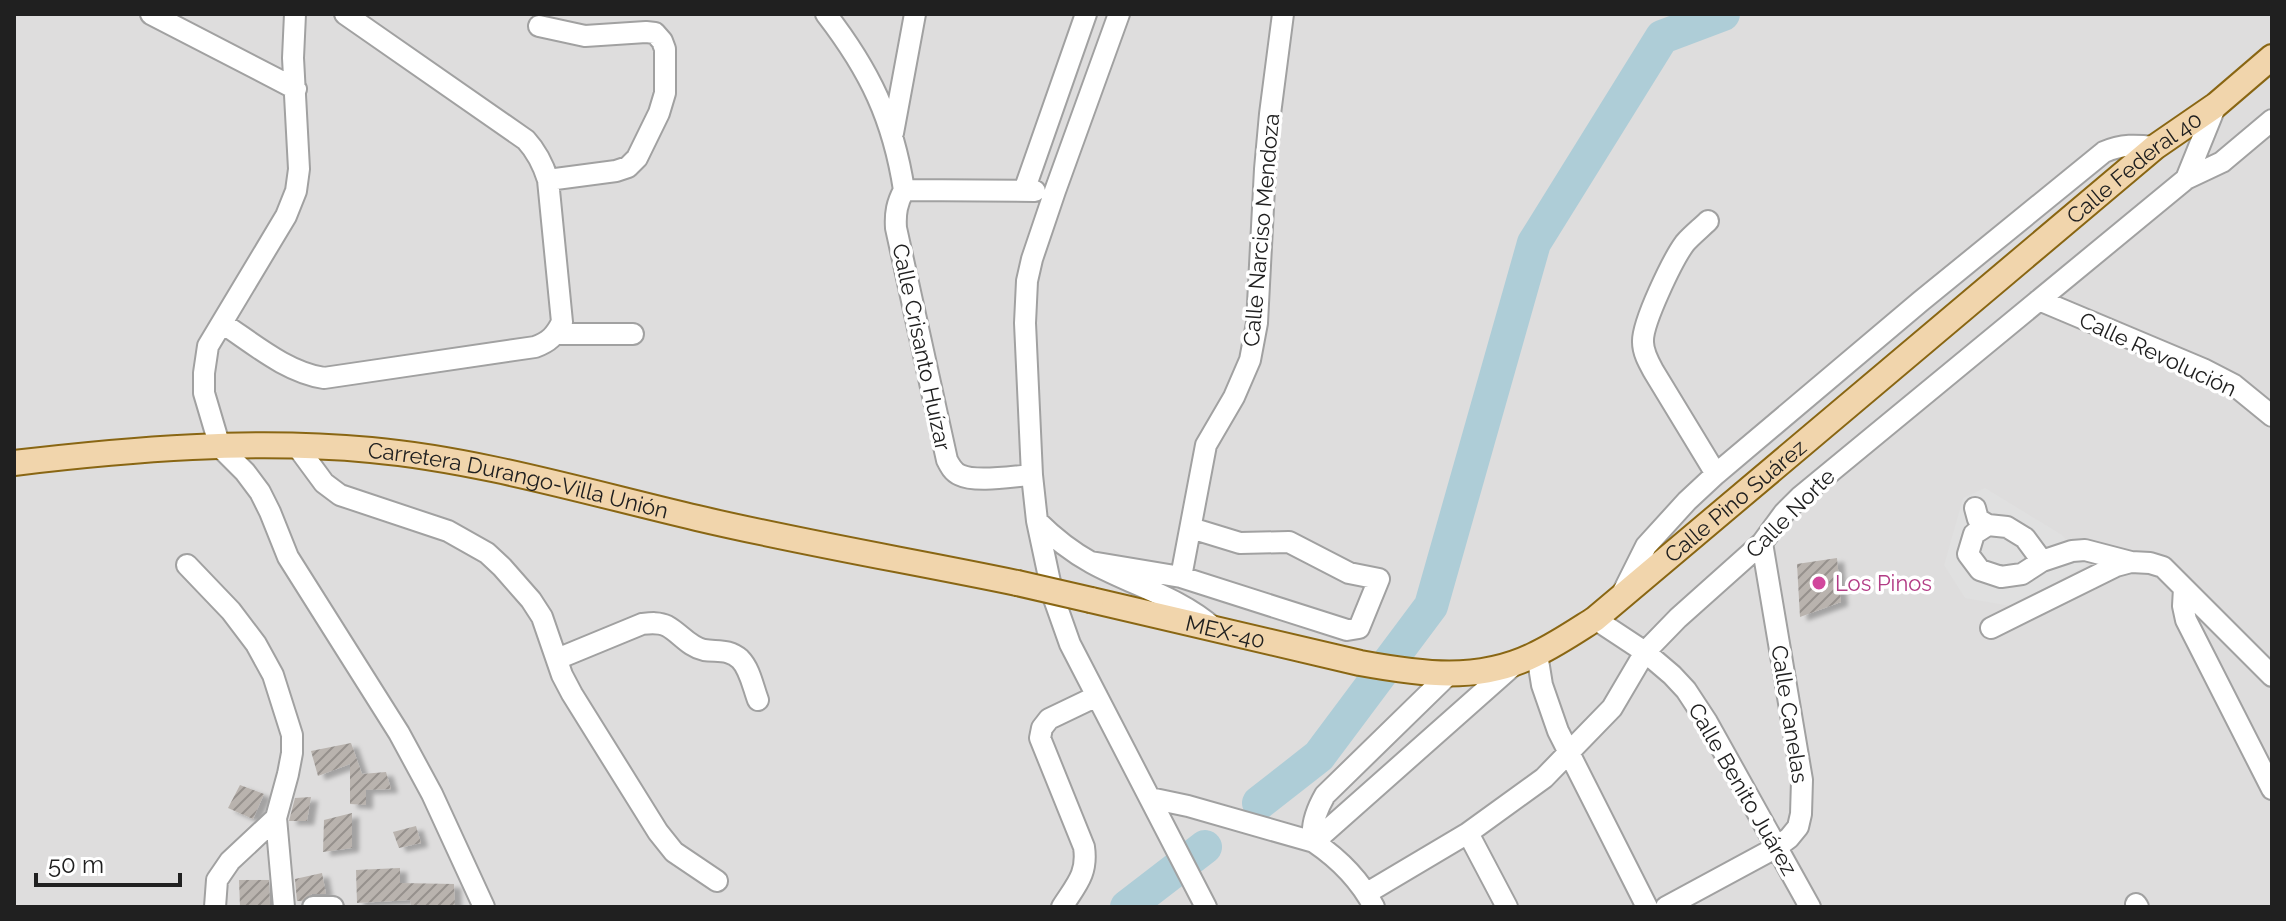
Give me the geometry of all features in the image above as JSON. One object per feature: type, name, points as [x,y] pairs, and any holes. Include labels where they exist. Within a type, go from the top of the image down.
[{"type":"main road","name":"Calle Federal 40","points":[[1997,279],[2155,147],[2216,105],[2272,57]]},
{"type":"main road","name":"Calle Pino Suárez","points":[[1448,675],[1495,669],[1526,659],[1595,619],[1997,279]]},
{"type":"main road","name":"Carretera Durango-Villa Unión","points":[[14,463],[166,448],[296,445],[424,456],[706,521],[1091,600]]},
{"type":"main road","name":"MEX-40","points":[[1091,600],[1360,663],[1448,675]]},
{"type":"street","points":[[151,14],[296,89]]},
{"type":"street","points":[[295,14],[293,58],[299,169],[296,191],[286,216],[208,346],[204,393],[220,447],[260,492],[288,557],[399,733],[432,794],[484,907]]},
{"type":"street","points":[[222,323],[292,369],[324,378],[535,347],[556,334],[562,322],[548,180],[536,152],[526,140],[345,14]]},
{"type":"street","name":"Calle Crisanto Huízar","points":[[826,14],[871,80],[893,137],[904,190],[895,214],[896,228],[947,460],[961,476],[1032,475]]},
{"type":"street","points":[[893,137],[915,14]]},
{"type":"street","points":[[1024,191],[1086,14]]},
{"type":"street","points":[[1119,14],[1032,259],[1025,302],[1032,475],[1037,521],[1053,596],[1070,644],[1206,907]]},
{"type":"street","name":"Calle Narciso Mendoza","points":[[1181,577],[1206,445],[1234,397],[1250,360],[1257,323],[1265,169],[1283,14]]},
{"type":"street","points":[[539,26],[585,36],[655,33],[665,49],[665,93],[659,113],[637,158],[628,167],[616,171],[548,180]]},
{"type":"street","points":[[1069,60],[1099,68]]},
{"type":"street","points":[[2186,179],[2216,105]]},
{"type":"street","points":[[2186,179],[2222,162],[2272,120]]},
{"type":"street","points":[[1620,598],[1646,546],[1687,501],[1932,291],[2104,152],[2131,144],[2155,147]]},
{"type":"street","name":"Calle Norte","points":[[1371,900],[1544,778],[1612,708],[1645,652],[1762,543],[1800,497],[2186,179]]},
{"type":"street","points":[[904,190],[1055,191]]},
{"type":"street","points":[[1708,221],[1686,242],[1674,260],[1642,341],[1654,372],[1716,474]]},
{"type":"street","name":"Calle Revolución","points":[[2039,300],[2203,369],[2234,385],[2272,416]]},
{"type":"street","points":[[556,334],[633,334]]},
{"type":"street","points":[[296,445],[324,483],[340,495],[448,531],[487,553],[502,567],[542,617],[562,675],[572,694],[658,832],[674,852],[717,881]]},
{"type":"street","points":[[1975,508],[1978,519],[1988,525],[2007,527],[2025,538],[2042,561]]},
{"type":"street","points":[[1037,521],[1052,536],[1091,562],[1184,606],[1214,628]]},
{"type":"street","points":[[1988,525],[1974,534],[1968,554],[1980,570],[2001,577],[2022,574],[2042,561],[2085,550],[2163,567],[2272,676]]},
{"type":"street","points":[[1091,562],[1181,577],[1347,630],[1359,628],[1379,579],[1349,573],[1289,542],[1240,543],[1191,528]]},
{"type":"street","name":"Calle Canelas","points":[[1666,907],[1777,847],[1798,827],[1802,790],[1762,543]]},
{"type":"street","points":[[1991,628],[2116,566],[2131,562]]},
{"type":"street","points":[[187,565],[210,587],[256,644],[277,686],[292,735],[292,753],[276,818],[284,907]]},
{"type":"street","points":[[2184,588],[2183,606],[2191,632],[2272,789]]},
{"type":"street","name":"Calle Benito Juárez","points":[[1595,619],[1645,652],[1686,690],[1810,907]]},
{"type":"street","points":[[557,659],[642,624],[655,623],[667,626],[693,646],[727,651],[737,656],[745,665],[758,700]]},
{"type":"street","points":[[1314,842],[1526,659],[1542,685],[1569,754],[1647,907]]},
{"type":"street","points":[[1314,842],[1311,831],[1325,795],[1448,675]]},
{"type":"street","points":[[1062,907],[1083,874],[1086,861],[1084,847],[1040,738],[1042,728],[1049,719],[1097,696]]},
{"type":"street","points":[[1150,798],[1314,842],[1331,853],[1371,900]]},
{"type":"street","points":[[215,907],[217,880],[230,861],[276,818]]},
{"type":"street","points":[[1468,833],[1507,907]]},
{"type":"street","points":[[313,907],[333,907]]},
{"type":"shaded area","points":[[14,14],[2272,14],[2272,907],[14,907]]},
{"type":"shaded area","points":[[1985,488],[2062,535],[2087,565],[2011,606],[1965,598],[1944,565],[1963,498]]},
{"type":"building","name":"Los Pinos","points":[[1837,558],[1841,602],[1800,617],[1797,564]]},
{"type":"building","points":[[351,743],[362,774],[386,772],[391,789],[366,790],[366,805],[350,804],[350,764],[318,776],[311,751]]},
{"type":"building","points":[[240,785],[264,794],[253,819],[228,808]]},
{"type":"building","points":[[311,797],[307,821],[289,821],[295,798]]},
{"type":"building","points":[[352,813],[352,848],[323,852],[324,820]]},
{"type":"building","points":[[416,826],[421,843],[399,848],[393,832]]},
{"type":"building","points":[[400,868],[400,883],[454,884],[455,907],[411,907],[410,900],[357,903],[356,870]]},
{"type":"building","points":[[322,873],[326,894],[312,894],[297,901],[295,879]]},
{"type":"building","points":[[239,880],[269,880],[270,907],[240,907]]},
{"type":"waterway","points":[[1259,803],[1319,756],[1431,606],[1534,243],[1662,37],[1723,14]]},
{"type":"waterway","points":[[1127,907],[1205,847]]},
{"type":"place","name":"Los Pinos","points":[[1819,583]]}]
